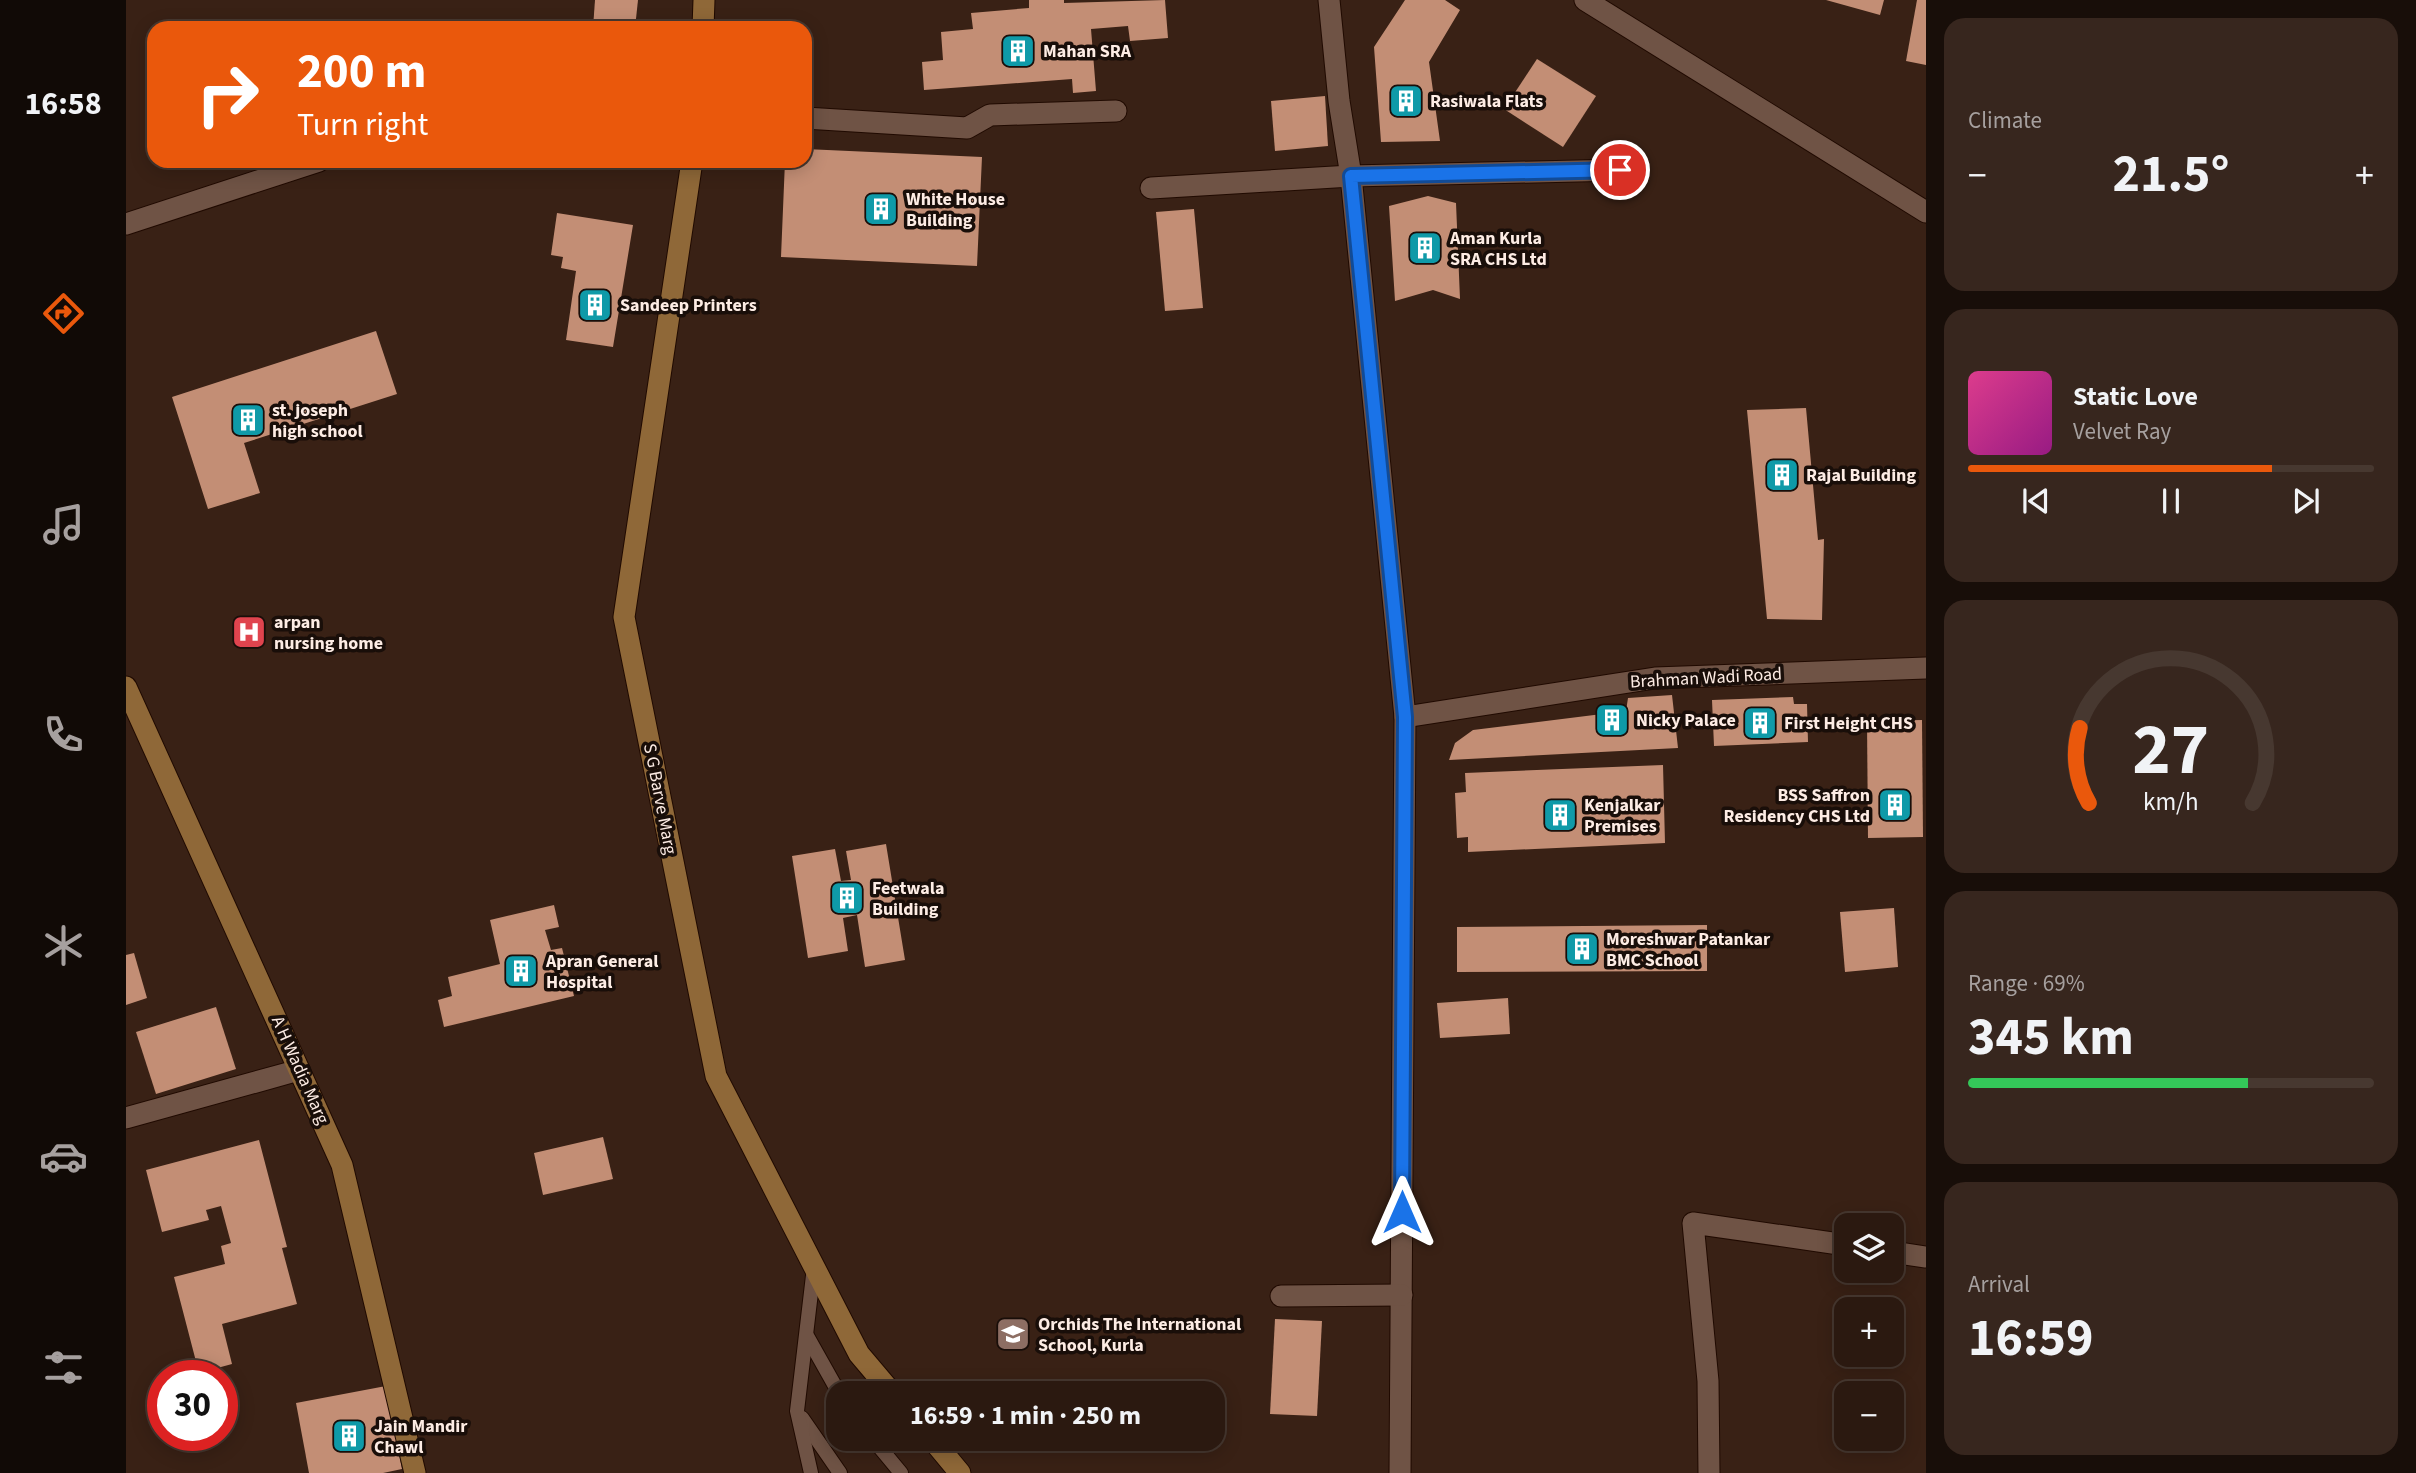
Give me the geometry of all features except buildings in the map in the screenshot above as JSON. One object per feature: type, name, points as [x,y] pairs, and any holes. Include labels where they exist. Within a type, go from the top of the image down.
[{"type":"street","points":[[702,21],[704,0]]},
{"type":"street","points":[[1329,0],[1339,101],[1351,176],[1405,717],[1400,1473]]},
{"type":"street","points":[[1585,0],[1926,212]]},
{"type":"street","points":[[812,118],[967,128],[990,115],[1116,111]]},
{"type":"street","points":[[126,224],[298,168]]},
{"type":"street","name":"S G Barve Marg","points":[[691,168],[624,617],[716,1076],[859,1354],[882,1381]]},
{"type":"street","points":[[1151,188],[1351,176],[1620,170]]},
{"type":"street","name":"Brahman Wadi Road","points":[[1405,717],[1655,678],[1926,668]]},
{"type":"street","name":"A H Wadia Marg","points":[[126,687],[342,1165],[415,1473]]},
{"type":"street","points":[[126,1118],[299,1070]]},
{"type":"street","points":[[1709,1473],[1708,1381],[1693,1223],[1834,1243]]},
{"type":"street","points":[[1904,1253],[1926,1256]]},
{"type":"street","points":[[1281,1296],[1402,1295]]},
{"type":"street","points":[[942,1451],[960,1473]]},
{"type":"lane","points":[[811,1473],[797,1411],[814,1266]]},
{"type":"lane","points":[[807,1336],[832,1381]]},
{"type":"lane","points":[[797,1411],[840,1473]]},
{"type":"lane","points":[[883,1451],[901,1473]]},
{"type":"place","name":"Mahan SRA","points":[[1018,51]]},
{"type":"place","name":"Rasiwala Flats","points":[[1406,101]]},
{"type":"place","name":"White House Building","points":[[881,209]]},
{"type":"place","name":"Aman Kurla SRA CHS Ltd","points":[[1425,248]]},
{"type":"place","name":"Sandeep Printers","points":[[595,305]]},
{"type":"place","name":"st. joseph high school","points":[[248,420]]},
{"type":"place","name":"Rajal Building","points":[[1782,475]]},
{"type":"place","name":"arpan nursing home","points":[[249,632]]},
{"type":"place","name":"Nicky Palace","points":[[1612,720]]},
{"type":"place","name":"First Height CHS","points":[[1760,723]]},
{"type":"place","name":"BSS Saffron Residency CHS Ltd","points":[[1895,805]]},
{"type":"place","name":"Kenjalkar Premises","points":[[1560,815]]},
{"type":"place","name":"Feetwala Building","points":[[847,898]]},
{"type":"place","name":"Moreshwar Patankar BMC School","points":[[1582,949]]},
{"type":"place","name":"Apran General Hospital","points":[[521,971]]},
{"type":"place","name":"Orchids The International School, Kurla","points":[[1013,1334]]},
{"type":"place","name":"Jain Mandir Chawl","points":[[349,1436]]},
{"type":"route","points":[[1402,1212],[1405,717],[1351,176],[1620,170]]}]
